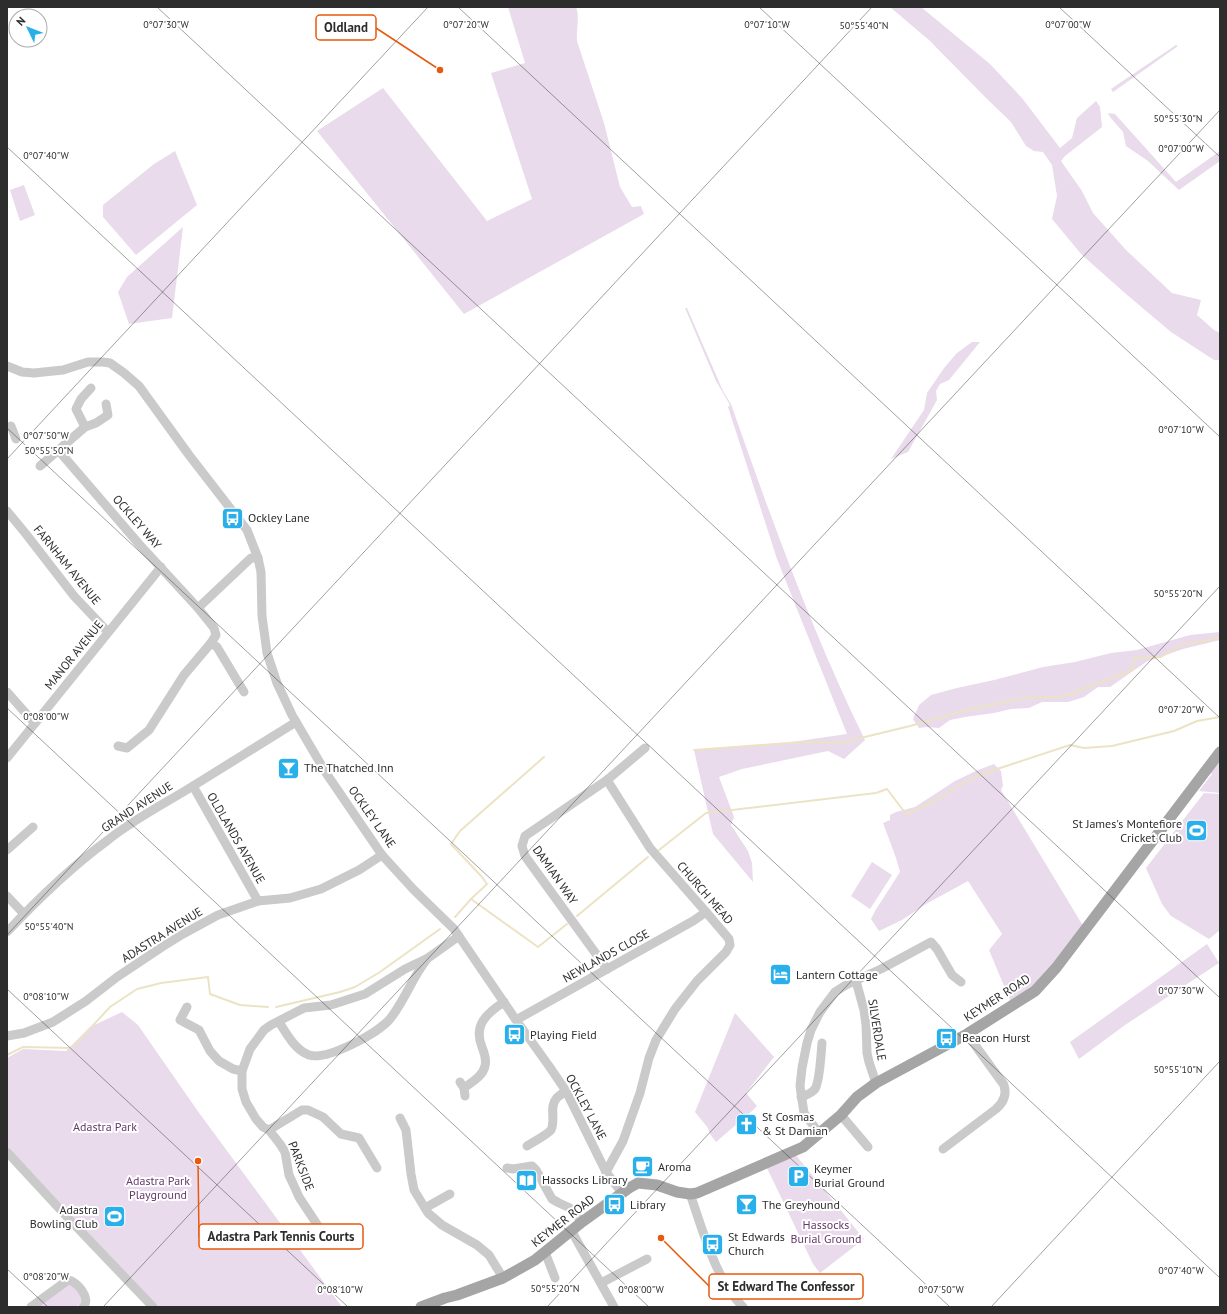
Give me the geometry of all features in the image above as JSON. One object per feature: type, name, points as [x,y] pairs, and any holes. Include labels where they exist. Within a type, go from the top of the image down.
[{"type":"main road","name":"KEYMER ROAD","points":[[421,1307],[502,1278],[545,1252],[571,1230],[638,1183],[657,1185],[677,1192],[690,1194],[698,1193],[789,1154],[802,1147],[841,1114],[857,1097],[876,1083],[967,1034],[1035,991],[1042,984],[1220,752]]},
{"type":"street","name":"OCKLEY LANE","points":[[7,366],[22,372],[34,373],[63,370],[88,362],[110,363],[139,386],[189,455],[247,530],[258,558],[261,572],[262,616],[267,653],[277,683],[309,745],[326,773],[382,855],[459,936],[566,1091],[606,1172],[622,1193]]},
{"type":"street","points":[[85,427],[76,409],[81,399],[91,388]]},
{"type":"street","points":[[40,466],[85,427],[96,423],[108,414],[106,404]]},
{"type":"street","points":[[8,428],[16,439]]},
{"type":"street","name":"OCKLEY WAY","points":[[59,451],[214,628],[216,635],[211,643]]},
{"type":"street","name":"FARNHAM AVENUE","points":[[7,511],[74,596],[108,632]]},
{"type":"street","points":[[198,608],[251,558],[258,558]]},
{"type":"street","name":"MANOR AVENUE","points":[[7,758],[161,568]]},
{"type":"street","points":[[118,746],[127,748],[148,730],[184,675],[211,643],[217,647],[244,692]]},
{"type":"street","points":[[7,692],[35,723]]},
{"type":"street","name":"GRAND AVENUE","points":[[7,932],[60,879],[108,839],[296,722]]},
{"type":"street","name":"DAMIAN WAY","points":[[608,969],[524,856],[522,846],[525,836],[607,780],[645,748]]},
{"type":"street","name":"CHURCH MEAD","points":[[606,1172],[623,1142],[656,1040],[675,1009],[697,982],[726,952],[730,945],[729,939],[650,848],[607,780]]},
{"type":"street","name":"OLDLANDS AVENUE","points":[[193,786],[258,902]]},
{"type":"street","points":[[7,850],[33,827]]},
{"type":"street","name":"ADASTRA AVENUE","points":[[7,1036],[53,1022],[183,934],[218,915],[258,902],[290,898],[321,889],[358,870],[382,855]]},
{"type":"street","points":[[7,896],[24,914]]},
{"type":"street","name":"NEWLANDS CLOSE","points":[[516,1020],[693,921],[706,912]]},
{"type":"street","points":[[186,1007],[178,1024],[199,1030],[210,1051],[219,1061],[233,1069],[242,1071],[250,1049],[256,1039],[271,1025],[304,1008],[331,1005],[365,994],[404,969],[428,958],[459,936]]},
{"type":"street","points":[[819,1133],[804,1113],[800,1086],[802,1068],[811,1030],[820,1012],[835,992],[931,942],[937,949],[952,975],[961,982]]},
{"type":"street","points":[[279,1022],[288,1037],[298,1048],[307,1054],[316,1056],[344,1048],[375,1032],[388,1020],[400,1006],[414,977],[428,958]]},
{"type":"street","name":"SILVERDALE","points":[[856,981],[864,1010],[867,1053],[876,1083]]},
{"type":"street","points":[[463,1089],[478,1078],[486,1066],[486,1057],[478,1035],[481,1023],[504,1002]]},
{"type":"street","points":[[943,1148],[996,1110],[1002,1104],[1004,1098],[1004,1085],[967,1034]]},
{"type":"street","points":[[801,1097],[809,1094],[815,1089],[818,1081],[822,1043]]},
{"type":"street","name":"PARKSIDE","points":[[242,1071],[242,1089],[246,1102],[256,1119],[263,1127],[269,1130],[285,1152],[289,1175],[299,1196],[322,1232]]},
{"type":"street","points":[[527,1146],[550,1132],[553,1116],[552,1103],[566,1091]]},
{"type":"street","points":[[269,1130],[302,1110],[308,1110],[323,1117],[341,1134],[359,1138],[377,1168]]},
{"type":"street","points":[[841,1114],[868,1147]]},
{"type":"street","points":[[400,1118],[406,1130],[414,1190],[428,1213],[442,1225],[476,1245],[489,1255],[502,1278]]},
{"type":"street","points":[[7,1152],[153,1307]]},
{"type":"street","points":[[507,1168],[513,1169],[532,1166],[536,1170],[552,1198],[570,1208],[582,1222]]},
{"type":"street","points":[[425,1208],[450,1194]]},
{"type":"street","points":[[690,1194],[721,1277],[730,1293],[743,1307]]},
{"type":"street","points":[[571,1230],[614,1307]]},
{"type":"street","points":[[545,1252],[555,1278]]},
{"type":"street","points":[[601,1283],[647,1259]]},
{"type":"street","points":[[31,1307],[68,1280],[76,1282],[87,1298],[85,1306],[83,1307]]},
{"type":"green space","points":[[508,7],[576,7],[578,15],[577,41],[604,123],[620,187],[632,207],[641,206],[644,214],[464,314],[317,131],[383,88],[487,221],[532,199],[491,73],[525,63]]},
{"type":"green space","points":[[890,7],[921,7],[990,64],[1022,98],[1060,148],[1072,138],[1077,118],[1096,101],[1100,107],[1102,127],[1065,156],[1061,161],[1082,191],[1093,213],[1126,250],[1172,293],[1201,300],[1197,315],[1214,330],[1220,333],[1220,360],[1214,360],[1171,332],[1082,255],[1052,219],[1057,196],[1052,165],[1043,152],[1034,151],[1026,146],[1011,122],[929,40]]},
{"type":"green space","points":[[1176,45],[1178,46],[1113,92],[1111,89]]},
{"type":"green space","points":[[1108,113],[1115,114],[1176,182],[1220,151],[1220,161],[1179,190],[1148,161],[1126,146],[1123,132]]},
{"type":"green space","points":[[175,151],[197,205],[136,255],[103,217],[103,205],[154,164]]},
{"type":"green space","points":[[24,185],[35,215],[20,221],[10,190]]},
{"type":"green space","points":[[183,227],[172,318],[129,324],[118,292],[127,277]]},
{"type":"green space","points":[[685,308],[687,308],[723,391],[731,404],[793,574],[827,658],[865,740],[844,759],[828,751],[742,769],[719,777],[734,817],[731,825],[748,851],[752,863],[753,882],[713,834],[694,750],[778,744],[847,734],[777,559],[728,407],[730,405],[716,381]]},
{"type":"green space","points":[[972,342],[980,342],[949,380],[940,384],[936,391],[937,400],[908,452],[891,459],[924,410],[927,393],[944,368],[957,353]]},
{"type":"green space","points":[[1220,632],[1220,640],[1183,649],[1146,662],[1110,687],[1098,687],[1084,697],[1068,702],[1042,702],[1029,708],[1011,709],[950,720],[939,728],[919,728],[913,719],[919,705],[931,695],[1043,667],[1075,662],[1111,653],[1137,650],[1190,635]]},
{"type":"green space","points":[[1220,757],[1220,793],[1199,791],[1212,774],[1208,772]]},
{"type":"green space","points":[[994,764],[1001,771],[1003,786],[1001,790],[1085,929],[1056,968],[1012,1005],[989,950],[1002,934],[968,881],[926,904],[902,920],[879,931],[871,919],[900,872],[883,823],[890,820],[890,815],[915,807],[955,781]]},
{"type":"green space","name":"St James's Montefiore Cricket Club","points":[[1204,793],[1220,794],[1220,930],[1209,939],[1171,916],[1162,904],[1146,868]]},
{"type":"green space","points":[[872,862],[892,875],[870,909],[851,896]]},
{"type":"green space","points":[[1207,944],[1219,963],[1125,1025],[1079,1059],[1070,1042]]},
{"type":"green space","name":"Adastra Park","points":[[122,1012],[138,1025],[197,1110],[342,1307],[157,1307],[7,1146],[7,1058],[23,1049],[66,1051],[90,1027]]},
{"type":"green space","points":[[735,1013],[774,1057],[746,1093],[757,1106],[716,1142],[710,1134],[708,1128],[695,1112]]},
{"type":"green space","name":"Hassocks Burial Ground","points":[[795,1154],[864,1239],[820,1273],[813,1264],[766,1166]]},
{"type":"green space","points":[[66,1285],[69,1285],[77,1290],[82,1297],[81,1302],[77,1307],[35,1307]]},
{"type":"waterway","points":[[694,750],[802,742],[840,743],[967,710],[1024,698],[1062,697],[1133,670],[1134,658],[1161,657],[1181,645],[1220,638]]},
{"type":"waterway","points":[[659,850],[706,813],[876,793],[887,789],[906,814],[934,801],[967,781],[991,771],[1070,745],[1084,748],[1112,746],[1174,731],[1197,721],[1220,717]]},
{"type":"waterway","points":[[455,917],[487,884],[451,844],[460,831],[544,757]]},
{"type":"waterway","points":[[577,916],[648,857]]},
{"type":"waterway","points":[[471,899],[538,947],[567,924]]},
{"type":"waterway","points":[[276,1007],[355,987],[380,972],[440,929]]},
{"type":"waterway","points":[[7,1055],[23,1047],[72,1048],[110,1007],[137,989],[161,983],[208,977],[210,994],[240,1005],[268,1007]]},
{"type":"place","name":"Oldland","points":[[440,70]]},
{"type":"place","name":"Ockley Lane","points":[[233,518]]},
{"type":"place","name":"The Thatched Inn","points":[[288,768]]},
{"type":"place","name":"St James's Montefiore Cricket Club","points":[[1197,831]]},
{"type":"place","name":"Lantern Cottage","points":[[780,975]]},
{"type":"place","name":"Playing Field","points":[[515,1035]]},
{"type":"place","name":"Beacon Hurst","points":[[946,1038]]},
{"type":"place","name":"St Cosmas & St Damian","points":[[747,1124]]},
{"type":"place","name":"Adastra Park Tennis Courts","points":[[198,1161]]},
{"type":"place","name":"Aroma","points":[[643,1167]]},
{"type":"place","name":"Keymer Burial Ground","points":[[798,1176]]},
{"type":"place","name":"Hassocks Library","points":[[526,1180]]},
{"type":"place","name":"Library","points":[[615,1205]]},
{"type":"place","name":"The Greyhound","points":[[747,1205]]},
{"type":"place","name":"Adastra Bowling Club","points":[[114,1217]]},
{"type":"place","name":"St Edward The Confessor","points":[[661,1238]]},
{"type":"place","name":"St Edwards Church","points":[[712,1244]]},
{"type":"park label","name":"Adastra Park Playground","points":[[158,1188]]}]
